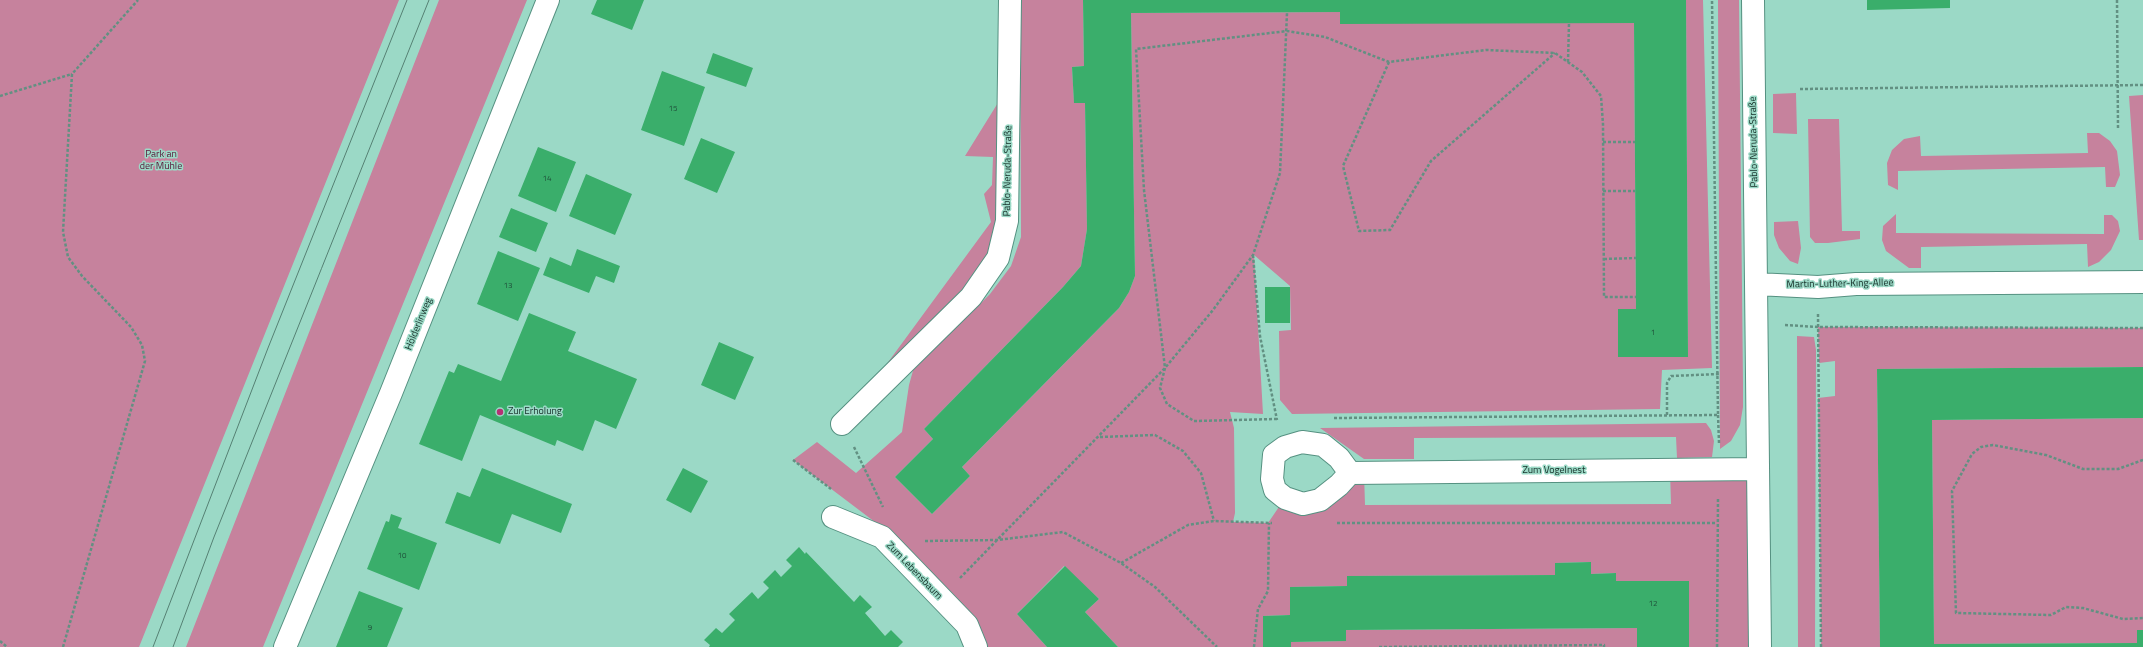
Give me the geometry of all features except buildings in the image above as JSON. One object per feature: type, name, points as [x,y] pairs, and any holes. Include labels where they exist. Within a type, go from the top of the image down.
[{"type":"street","name":"Hölderlinweg","points":[[285,647],[391,393],[548,0]]},
{"type":"street","name":"Pablo-Neruda-Straße","points":[[842,424],[970,297],[998,258],[1007,221],[1010,0]]},
{"type":"street","name":"Pablo-Neruda-Straße","points":[[1753,0],[1756,284]]},
{"type":"street","name":"Martin-Luther-King-Allee","points":[[1756,284],[1818,287],[1874,284],[2143,282]]},
{"type":"street","points":[[1756,284],[1760,647]]},
{"type":"street","points":[[1302,442],[1323,445],[1339,458],[1350,473],[1339,485],[1320,500],[1304,504],[1285,498],[1275,490],[1272,479],[1274,455],[1285,447],[1302,442]]},
{"type":"street","name":"Zum Vogelnest","points":[[1350,473],[1758,469]]},
{"type":"street","name":"Zum Lebensbaum","points":[[833,517],[882,537],[966,625],[976,647]]},
{"type":"path","points":[[0,96],[72,74],[138,0]]},
{"type":"path","points":[[1712,0],[1720,469],[1716,523],[1717,647]]},
{"type":"path","points":[[2117,0],[2116,85],[2118,128]]},
{"type":"path","points":[[959,580],[1165,368],[1213,310],[1253,255],[1280,173],[1287,13]]},
{"type":"path","points":[[1568,62],[1569,23]]},
{"type":"path","points":[[1285,419],[1194,421],[1167,404],[1160,388],[1165,368],[1144,190],[1136,49],[1287,31],[1325,37],[1388,62],[1486,50],[1554,53],[1582,72],[1601,96],[1604,191],[1604,296],[1636,297]]},
{"type":"path","points":[[1388,62],[1343,166],[1359,231],[1390,230],[1431,161],[1554,53]]},
{"type":"path","points":[[63,647],[145,361],[142,345],[131,328],[82,276],[68,257],[63,232],[72,74]]},
{"type":"path","points":[[1800,89],[2143,85]]},
{"type":"path","points":[[1603,142],[1635,142]]},
{"type":"path","points":[[1604,191],[1635,191]]},
{"type":"path","points":[[1253,255],[1260,336],[1277,419],[1285,447]]},
{"type":"path","points":[[1604,258],[1636,258]]},
{"type":"path","points":[[1818,287],[1821,647]]},
{"type":"path","points":[[1756,324],[1818,327],[2143,328]]},
{"type":"path","points":[[1667,415],[1667,383],[1671,376],[1719,374]]},
{"type":"path","points":[[1332,418],[1718,415]]},
{"type":"path","points":[[842,424],[886,514]]},
{"type":"path","points":[[1099,437],[1155,435],[1183,451],[1201,473],[1214,521]]},
{"type":"path","points":[[2143,460],[2118,469],[2083,468],[2046,455],[1993,445],[1981,447],[1972,454],[1952,491],[1956,613],[2051,615],[2066,607],[2083,608],[2123,619],[2143,618]]},
{"type":"path","points":[[1254,647],[1258,609],[1268,591],[1268,523],[1285,498]]},
{"type":"path","points":[[1121,563],[1188,525],[1214,521],[1276,523]]},
{"type":"path","points":[[1332,523],[1716,523]]},
{"type":"path","points":[[922,541],[997,540],[1063,532],[1121,563],[1155,587],[1217,647]]},
{"type":"path","points":[[0,641],[7,647]]},
{"type":"path","points":[[1379,647],[1604,645],[1604,647]]},
{"type":"green space","name":"Park an der Mühle","points":[[0,0],[399,0],[139,647],[0,647]]},
{"type":"green space","points":[[439,0],[527,0],[263,647],[186,647]]},
{"type":"green space","points":[[1020,0],[1083,0],[1084,66],[1072,67],[1074,102],[1085,103],[1087,229],[1081,266],[1063,287],[924,429],[933,439],[895,477],[932,514],[970,476],[962,467],[1119,308],[1129,292],[1135,276],[1131,13],[1340,12],[1634,23],[1636,309],[1618,309],[1618,357],[1688,357],[1686,0],[1703,0],[1712,368],[1662,370],[1660,409],[1292,414],[1280,400],[1279,331],[1291,330],[1290,286],[1254,255],[1263,414],[1230,412],[1234,428],[1235,513],[1233,522],[1268,523],[1285,498],[1303,504],[1364,473],[1365,505],[1671,504],[1670,470],[1758,469],[1760,647],[1689,647],[1689,581],[1616,581],[1616,573],[1591,574],[1590,562],[1555,563],[1555,575],[1348,576],[1347,586],[1290,587],[1290,615],[1263,616],[1263,647],[1118,647],[1085,612],[1099,599],[1064,566],[1017,614],[1047,647],[981,647],[976,619],[900,541],[793,460],[817,442],[856,473],[902,432],[909,385],[914,367],[990,294],[1011,266],[1021,237]]},
{"type":"green space","points":[[1718,0],[1739,0],[1743,384],[1743,407],[1740,425],[1731,441],[1720,449]]},
{"type":"green space","points":[[1009,85],[998,258],[886,365],[991,222],[984,194],[992,185],[993,157],[965,156]]},
{"type":"green space","points":[[1796,93],[1797,134],[1773,133],[1773,94]]},
{"type":"green space","points":[[2143,95],[2143,240],[2139,240],[2129,96]]},
{"type":"green space","points":[[1808,119],[1839,119],[1842,231],[1860,231],[1860,239],[1815,243],[1810,237]]},
{"type":"green space","points":[[2087,133],[2099,133],[2110,141],[2117,151],[2120,175],[2115,187],[2106,187],[2105,167],[1898,171],[1898,190],[1888,185],[1887,163],[1892,150],[1904,139],[1920,136],[1921,156],[2088,153]]},
{"type":"green space","points":[[1896,214],[1896,233],[2104,234],[2104,215],[2112,215],[2118,221],[2120,231],[2111,250],[2099,262],[2088,267],[2087,244],[1921,247],[1921,268],[1909,268],[1886,251],[1882,240],[1883,226]]},
{"type":"green space","points":[[1798,221],[1801,248],[1798,264],[1790,261],[1779,248],[1774,235],[1774,222]]},
{"type":"green space","points":[[1818,327],[2143,328],[2143,367],[1877,369],[1880,647],[1821,647],[1818,398],[1835,396],[1835,361],[1819,363]]},
{"type":"green space","points":[[1797,336],[1814,337],[1816,350],[1815,647],[1798,647]]},
{"type":"green space","points":[[2143,418],[2143,630],[2137,631],[2137,643],[1934,644],[1932,420]]},
{"type":"green space","points":[[1706,423],[1711,430],[1714,441],[1712,457],[1677,458],[1676,437],[1414,438],[1414,459],[1364,459],[1320,428]]},
{"type":"green space","points":[[1637,628],[1637,647],[1291,647],[1291,642],[1345,641],[1346,630]]},
{"type":"tram line","points":[[153,647],[268,348],[407,0]]},
{"type":"tram line","points":[[173,647],[214,537],[429,0]]},
{"type":"place","name":"Zur Erholung","points":[[500,412]]}]
